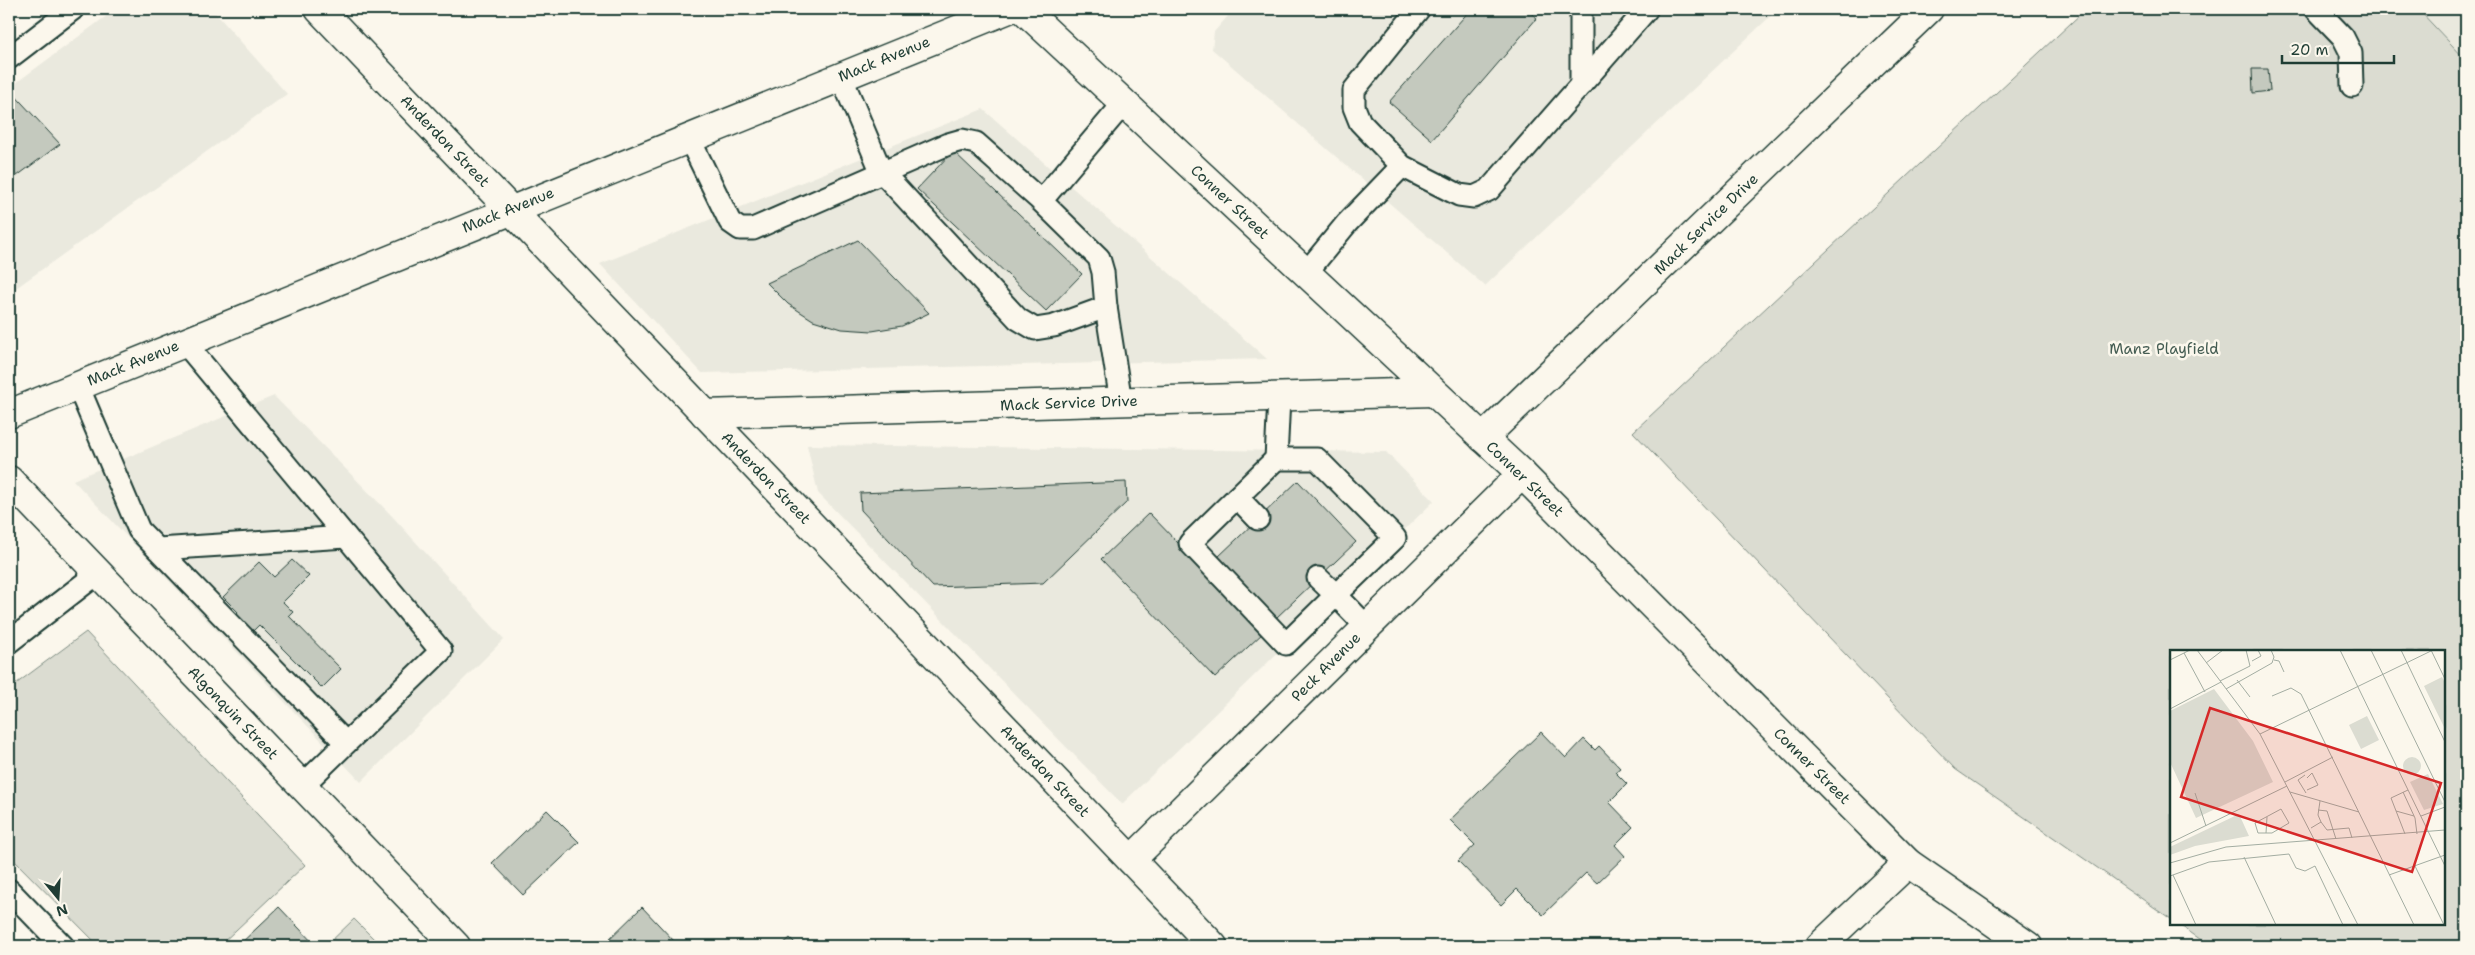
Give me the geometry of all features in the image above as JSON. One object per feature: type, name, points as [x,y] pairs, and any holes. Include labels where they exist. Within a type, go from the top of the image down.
[{"type":"street","name":"Anderdon Street","points":[[319,9],[1213,946]]},
{"type":"street","name":"Mack Avenue","points":[[9,414],[511,209],[1009,9]]},
{"type":"street","name":"Conner Street","points":[[1023,9],[1522,474],[1908,863],[2028,946]]},
{"type":"street","name":"Mack Service Drive","points":[[1483,438],[1929,9]]},
{"type":"street","name":"Mack Service Drive","points":[[705,414],[1433,392]]},
{"type":"street","name":"Peck Avenue","points":[[1131,860],[1522,474]]},
{"type":"street","name":"Algonquin Street","points":[[9,480],[456,946]]},
{"type":"street","points":[[1820,946],[1908,863]]},
{"type":"lane","points":[[9,58],[73,9]]},
{"type":"lane","points":[[1419,9],[1354,90],[1354,107],[1360,122],[1402,166],[1459,195],[1474,197],[1489,190],[1647,9]]},
{"type":"lane","points":[[1581,9],[1581,85]]},
{"type":"lane","points":[[2316,9],[2343,37],[2351,53],[2352,86]]},
{"type":"lane","points":[[841,76],[880,171],[1018,319],[1035,329],[1054,326],[1106,307]]},
{"type":"lane","points":[[1041,201],[1124,103]]},
{"type":"lane","points":[[689,138],[730,222],[740,229],[753,229],[880,171],[948,144],[962,140],[976,143],[1041,201],[1098,258],[1103,272],[1106,307],[1121,402]]},
{"type":"lane","points":[[1306,273],[1347,223],[1402,166]]},
{"type":"lane","points":[[185,342],[441,651],[302,786]]},
{"type":"lane","points":[[78,386],[139,530],[346,743]]},
{"type":"lane","points":[[1276,459],[1317,459],[1394,538],[1286,644],[1190,543],[1276,459],[1279,398]]},
{"type":"lane","points":[[1237,497],[1258,519]]},
{"type":"lane","points":[[158,549],[346,537]]},
{"type":"lane","points":[[9,642],[98,573]]},
{"type":"lane","points":[[1318,578],[1367,627]]},
{"type":"lane","points":[[9,890],[64,946]]},
{"type":"shaded area","points":[[116,9],[212,9],[287,94],[9,293],[9,88]]},
{"type":"shaded area","points":[[1234,9],[1778,9],[1485,286],[1212,49],[1214,32]]},
{"type":"shaded area","points":[[2418,9],[2466,9],[2466,60]]},
{"type":"shaded area","points":[[983,109],[1267,359],[702,373],[600,264]]},
{"type":"shaded area","points":[[274,396],[392,516],[504,639],[361,782],[73,480]]},
{"type":"shaded area","points":[[807,445],[1386,452],[1434,501],[1122,804],[818,493]]},
{"type":"green space","name":"Manz Playfield","points":[[2086,9],[2418,9],[2466,60],[2466,946],[2210,946],[2179,925],[2445,925],[2445,650],[2170,650],[2170,918],[1955,769],[1633,432]]},
{"type":"green space","points":[[86,632],[305,865],[219,946],[99,946],[9,855],[9,689]]},
{"type":"green space","points":[[354,919],[381,946],[326,946]]},
{"type":"building","points":[[1471,9],[1526,9],[1537,18],[1432,140],[1389,102]]},
{"type":"building","points":[[2252,69],[2268,69],[2270,91],[2253,93]]},
{"type":"building","points":[[9,89],[60,144],[17,176],[9,168]]},
{"type":"building","points":[[953,151],[1082,274],[1046,311],[917,189]]},
{"type":"building","points":[[858,240],[929,313],[902,326],[872,331],[842,329],[813,320],[788,304],[767,283]]},
{"type":"building","points":[[1298,481],[1356,542],[1276,618],[1218,557]]},
{"type":"building","points":[[1126,482],[1127,502],[1043,583],[933,587],[861,510],[860,493]]},
{"type":"building","points":[[1149,513],[1264,632],[1215,678],[1101,559]]},
{"type":"building","points":[[292,560],[309,576],[283,602],[293,612],[289,616],[341,669],[322,688],[259,625],[251,633],[234,616],[238,612],[223,597],[259,562],[274,577]]},
{"type":"building","points":[[1541,732],[1566,758],[1584,739],[1595,750],[1599,746],[1620,768],[1615,772],[1627,784],[1609,802],[1633,827],[1615,845],[1625,856],[1597,883],[1586,873],[1543,915],[1517,889],[1501,905],[1458,861],[1475,845],[1450,820]]},
{"type":"building","points":[[547,810],[579,842],[523,895],[492,863]]},
{"type":"building","points":[[279,907],[316,946],[238,946]]},
{"type":"building","points":[[642,907],[674,941],[669,946],[602,946]]},
{"type":"building","points":[[790,938],[798,946],[781,946]]}]
